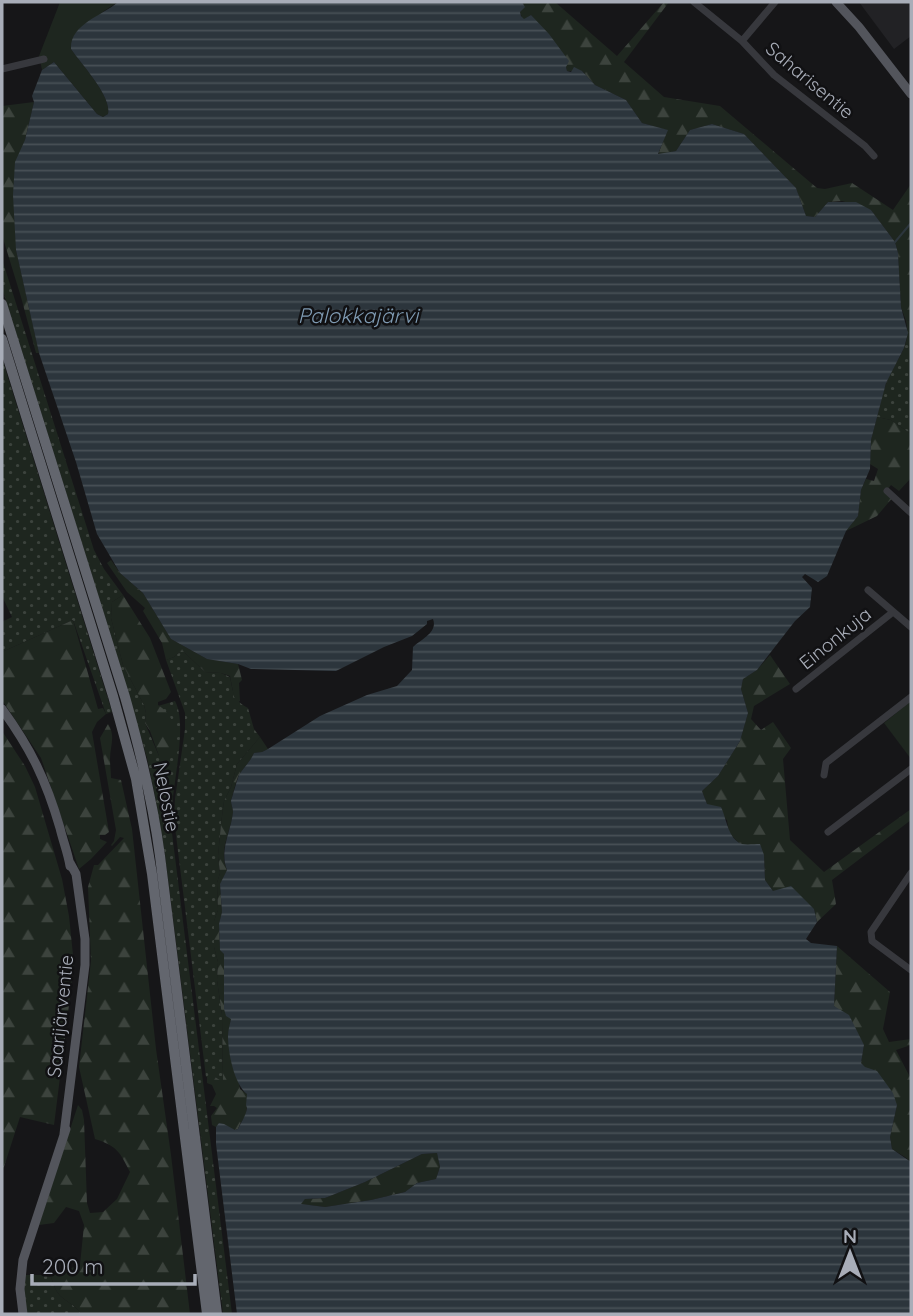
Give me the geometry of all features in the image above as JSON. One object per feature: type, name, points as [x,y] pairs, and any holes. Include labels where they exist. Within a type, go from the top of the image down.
[{"type":"highway","name":"Nelostie","points":[[2,304],[125,697],[150,793],[159,846],[217,1314]]},
{"type":"highway","name":"Nelostie","points":[[2,339],[136,779],[152,874],[207,1314]]},
{"type":"main road","points":[[836,2],[911,94]]},
{"type":"main road","points":[[844,2],[859,27]]},
{"type":"main road","name":"Saarijärventie","points":[[2,709],[40,769],[48,790],[70,863],[70,875],[77,887],[85,939],[85,965],[64,1134],[23,1260],[20,1289],[23,1314]]},
{"type":"street","name":"Saharisentie","points":[[694,2],[742,41],[774,75],[866,146],[874,156]]},
{"type":"street","points":[[742,41],[775,2]]},
{"type":"street","points":[[2,69],[44,59]]},
{"type":"street","points":[[887,491],[911,513]]},
{"type":"street","points":[[868,590],[911,627]]},
{"type":"street","name":"Einonkuja","points":[[796,689],[893,611]]},
{"type":"street","points":[[824,775],[826,762],[911,697]]},
{"type":"street","points":[[828,832],[911,769]]},
{"type":"street","points":[[911,873],[871,932],[872,941],[911,970]]},
{"type":"shaded area","points":[[859,2],[911,2],[911,36],[894,49]]},
{"type":"green space","points":[[60,2],[118,2],[104,11],[71,49],[105,98],[108,114],[103,117],[97,114],[54,62],[42,70],[39,56]]},
{"type":"green space","points":[[522,2],[555,2],[617,56],[664,2],[669,2],[624,62],[664,97],[720,106],[817,188],[825,189],[852,183],[893,210],[911,184],[911,320],[906,321],[901,307],[895,242],[871,210],[842,201],[828,202],[815,217],[806,216],[796,188],[744,134],[712,124],[690,130],[676,151],[658,155],[667,130],[642,123],[626,100],[595,85],[582,71],[567,71],[531,15],[523,20],[520,12],[524,7]]},
{"type":"green space","points":[[34,102],[25,140],[16,250],[39,353],[36,353],[2,235],[2,106]]},
{"type":"green space","points":[[2,259],[94,550],[123,595],[112,602],[111,618],[123,665],[144,705],[145,723],[159,756],[158,706],[175,701],[179,712],[180,743],[171,825],[232,1314],[223,1314],[165,855],[147,758],[2,288]]},
{"type":"green space","points":[[911,320],[911,434],[891,420],[877,417],[889,376],[907,339],[906,321]]},
{"type":"green space","points":[[2,358],[112,712],[106,714],[73,620],[2,652],[2,622],[12,617],[2,596]]},
{"type":"green space","points":[[877,417],[891,420],[911,434],[911,478],[899,491],[891,485],[887,490],[894,496],[877,516],[846,531],[858,516],[861,490],[866,479],[874,481],[878,469],[870,464],[871,440]]},
{"type":"green space","points":[[111,560],[120,573],[143,593],[171,639],[207,659],[238,664],[242,680],[239,683],[240,701],[234,697],[230,676],[205,672],[184,652],[166,660],[162,643],[143,611],[145,608],[127,592],[107,563]]},
{"type":"green space","points":[[123,595],[150,638],[171,692],[166,699],[158,702],[158,705],[172,721],[175,734],[174,756],[159,756],[145,723],[144,705],[123,665],[111,618],[112,602]]},
{"type":"green space","points":[[73,620],[98,709],[103,708],[106,714],[97,722],[92,732],[109,832],[100,835],[100,839],[107,842],[79,869],[41,758],[2,700],[2,652]]},
{"type":"green space","points":[[184,652],[205,672],[221,673],[230,677],[234,695],[248,708],[254,729],[260,737],[237,764],[224,801],[221,824],[214,947],[218,962],[217,980],[222,1015],[223,1083],[215,1077],[206,1077],[174,819],[185,713],[166,660]]},
{"type":"green space","points":[[770,655],[790,684],[754,706],[751,719],[761,730],[773,722],[791,748],[783,759],[790,840],[824,872],[911,809],[911,820],[832,880],[836,904],[817,922],[814,909],[774,892],[765,880],[764,855],[740,844],[729,833],[727,820],[707,804],[702,791],[718,776],[740,741],[748,713],[741,689],[743,679],[757,670]]},
{"type":"green space","points":[[911,701],[911,759],[884,723]]},
{"type":"green space","points":[[108,724],[112,737],[111,778],[121,780],[132,829],[156,1049],[190,1314],[81,1314],[60,1296],[50,1275],[80,1265],[84,1225],[79,1211],[66,1207],[54,1223],[39,1225],[78,1105],[84,1120],[87,1203],[90,1213],[103,1212],[117,1199],[130,1172],[117,1151],[95,1139],[79,1067],[91,961],[88,887],[94,865],[98,865],[124,838],[120,837],[111,845],[116,830],[100,738]]},
{"type":"green space","points":[[2,731],[35,787],[62,879],[74,965],[54,1125],[20,1117],[2,1173]]},
{"type":"green space","points":[[260,737],[268,749],[254,753],[238,777],[231,801],[233,812],[224,855],[227,870],[220,885],[220,949],[224,954],[231,1019],[228,1035],[240,1089],[247,1094],[246,1115],[235,1130],[219,1124],[216,1127],[212,1125],[211,1116],[217,1108],[210,1106],[216,1094],[212,1085],[207,1083],[207,1077],[215,1077],[223,1082],[222,1015],[217,980],[218,962],[214,947],[214,921],[218,910],[217,883],[220,873],[218,856],[224,801],[237,764]]},
{"type":"green space","points":[[837,946],[890,992],[883,1029],[889,1042],[911,1039],[911,1045],[896,1050],[911,1079],[911,1162],[892,1149],[890,1137],[897,1105],[861,1063],[864,1045],[834,1006]]},
{"type":"green space","points":[[437,1153],[440,1167],[436,1179],[417,1183],[405,1192],[325,1207],[300,1204],[305,1199],[325,1198],[365,1182],[422,1154]]},
{"type":"green space","points":[[25,1275],[50,1275],[60,1296],[81,1314],[27,1314]]},
{"type":"water","name":"Palokkajärvi","points":[[118,2],[522,2],[525,7],[520,12],[521,16],[524,19],[531,15],[549,34],[569,61],[567,71],[571,72],[574,67],[582,71],[595,85],[626,100],[642,123],[668,130],[658,154],[676,151],[690,130],[712,124],[744,134],[796,188],[806,216],[815,217],[828,202],[856,202],[871,210],[895,242],[901,307],[908,333],[904,348],[886,383],[871,440],[870,469],[861,490],[858,516],[846,531],[827,576],[818,582],[805,574],[802,577],[812,588],[810,607],[795,621],[757,670],[743,679],[741,689],[748,713],[740,741],[718,776],[702,791],[707,804],[721,807],[731,834],[737,842],[760,844],[764,855],[765,880],[773,891],[791,886],[814,909],[817,922],[806,939],[811,943],[837,946],[834,1006],[849,1015],[864,1045],[861,1063],[877,1071],[893,1093],[897,1105],[890,1137],[892,1149],[911,1162],[911,1314],[237,1314],[216,1144],[216,1127],[219,1123],[238,1129],[247,1108],[247,1094],[235,1075],[229,1050],[231,1019],[226,1016],[224,1009],[224,954],[220,950],[220,884],[227,870],[224,855],[233,812],[231,801],[239,775],[254,753],[268,749],[320,716],[367,695],[397,686],[412,670],[413,647],[428,635],[434,624],[433,619],[427,621],[427,624],[412,636],[336,671],[251,669],[207,659],[171,639],[143,593],[120,573],[97,534],[39,353],[16,250],[13,195],[15,162],[25,140],[34,102],[32,96],[42,70],[54,62],[97,114],[103,117],[108,114],[101,89],[71,49],[72,40],[81,27]],"holes":[[[437,1153],[440,1167],[436,1179],[417,1183],[405,1192],[325,1207],[301,1204],[305,1199],[325,1198],[365,1182],[422,1154]]]},
{"type":"waterway","points":[[895,242],[911,223]]}]
